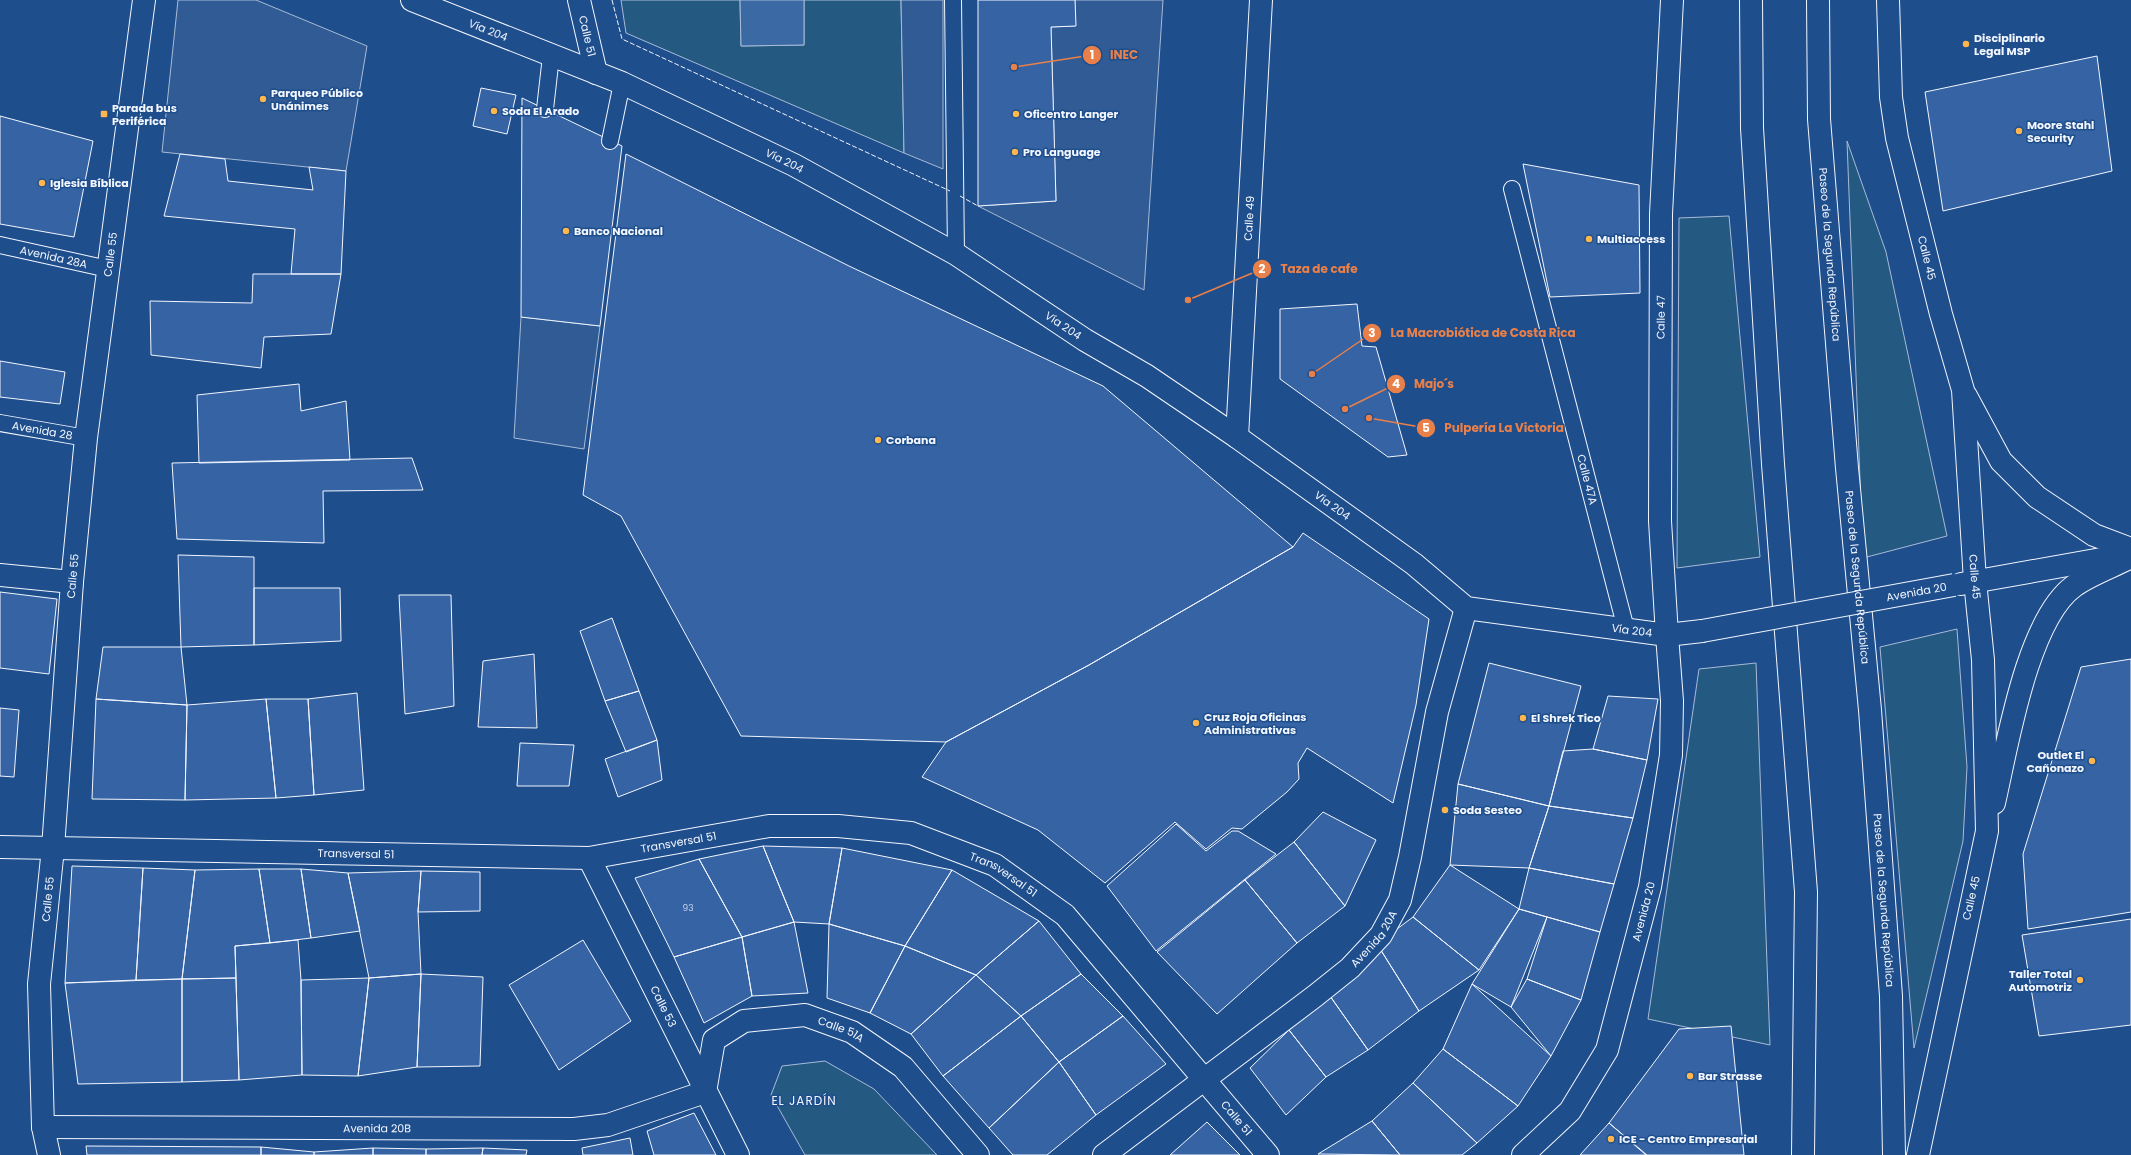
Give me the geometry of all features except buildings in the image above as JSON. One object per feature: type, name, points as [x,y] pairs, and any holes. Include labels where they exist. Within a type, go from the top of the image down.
[{"type":"main road","name":"Calle 55","points":[[49,1155],[43,1127],[39,984],[53,848],[72,582],[86,438],[144,0]]},
{"type":"main road","name":"Vía 204","points":[[412,0],[622,83],[794,164],[956,254],[1085,340],[1147,376],[1237,437],[1414,564],[1466,608],[1667,635],[1702,631]]},
{"type":"main road","name":"Calle 51","points":[[579,0],[596,73]]},
{"type":"main road","name":"Calle 49","points":[[1237,437],[1260,0]]},
{"type":"main road","name":"Calle 47","points":[[1667,635],[1660,521],[1661,214],[1672,0]]},
{"type":"main road","points":[[1751,0],[1752,128],[1773,464],[1806,892],[1803,1155]]},
{"type":"main road","name":"Paseo de la Segunda República","points":[[1818,0],[1819,119],[1846,468],[1870,710],[1891,996],[1894,1155]]},
{"type":"main road","name":"Calle 45","points":[[1888,0],[1890,97],[1898,138],[1940,306],[1963,390],[1975,581],[1983,660],[1987,832],[1918,1155]]},
{"type":"main road","points":[[1963,390],[2001,461],[2037,497],[2094,535],[2131,549]]},
{"type":"main road","name":"Avenida 20","points":[[1702,631],[1975,581],[2131,556]]},
{"type":"main road","points":[[1987,832],[2032,652],[2056,606],[2074,586],[2131,556]]},
{"type":"main road","points":[[0,575],[72,582]]},
{"type":"main road","name":"Avenida 20A","points":[[1104,1155],[1204,1081],[1350,968],[1381,935],[1400,900],[1410,856],[1437,712],[1466,608]]},
{"type":"main road","name":"Avenida 20","points":[[1523,1155],[1570,1111],[1608,1050],[1650,887],[1671,755],[1672,701],[1667,635]]},
{"type":"main road","name":"Transversal 51","points":[[0,847],[589,858],[769,826],[838,826],[911,833],[995,865],[1065,915],[1204,1081]]},
{"type":"main road","name":"Calle 53","points":[[589,858],[705,1092],[738,1155]]},
{"type":"main road","name":"Calle 51A","points":[[705,1092],[714,1040],[744,1021],[805,1015],[852,1032],[903,1067],[978,1155]]},
{"type":"main road","name":"Calle 51","points":[[1204,1081],[1268,1155]]},
{"type":"main road","name":"Avenida 20B","points":[[43,1127],[574,1129],[608,1125],[705,1092]]},
{"type":"lane","points":[[953,0],[956,254]]},
{"type":"lane","points":[[545,109],[552,56]]},
{"type":"lane","points":[[610,141],[622,83]]},
{"type":"lane","name":"Calle 47A","points":[[1512,189],[1626,630]]},
{"type":"lane","name":"Avenida 28A","points":[[0,245],[108,269]]},
{"type":"lane","name":"Avenida 28","points":[[0,423],[86,438]]},
{"type":"shaded area","name":"Parqueo Público Unánimes","points":[[178,0],[256,0],[367,46],[346,171],[162,152]]},
{"type":"shaded area","points":[[621,0],[740,0],[741,46],[804,45],[804,0],[901,0],[904,153],[626,33]]},
{"type":"shaded area","points":[[740,0],[804,0],[804,45],[741,46]]},
{"type":"shaded area","points":[[901,0],[943,0],[943,169],[904,153]]},
{"type":"shaded area","points":[[1075,0],[1163,0],[1144,290],[978,206],[1056,201],[1051,27],[1075,26]]},
{"type":"shaded area","points":[[1847,141],[1886,252],[1947,536],[1863,558]]},
{"type":"shaded area","points":[[1729,216],[1760,557],[1677,568],[1679,218]]},
{"type":"shaded area","points":[[521,317],[600,326],[584,449],[514,438]]},
{"type":"shaded area","points":[[1957,629],[1967,767],[1963,841],[1914,1048],[1880,647]]},
{"type":"shaded area","points":[[1756,663],[1770,1045],[1648,1019],[1699,669]]},
{"type":"shaded area","points":[[825,1061],[874,1089],[937,1155],[805,1155],[771,1095],[782,1066]]},
{"type":"fence","points":[[612,0],[622,39],[950,191]]},
{"type":"fence","points":[[960,196],[978,206]]},
{"type":"place","name":"Disciplinario Legal MSP","points":[[1966,44]]},
{"type":"place","name":"INEC","points":[[1014,67]]},
{"type":"place","name":"Parqueo Público Unánimes","points":[[263,99]]},
{"type":"place","name":"Soda El Arado","points":[[494,111]]},
{"type":"place","name":"Parada bus Periférica","points":[[104,114]]},
{"type":"place","name":"Oficentro Langer","points":[[1016,114]]},
{"type":"place","name":"Moore Stahl Security","points":[[2019,131]]},
{"type":"place","name":"Pro Language","points":[[1015,152]]},
{"type":"place","name":"Iglesia Bíblica","points":[[42,183]]},
{"type":"place","name":"Banco Nacional","points":[[566,231]]},
{"type":"place","name":"Multiaccess","points":[[1589,239]]},
{"type":"place","name":"Taza de cafe","points":[[1188,300]]},
{"type":"place","name":"La Macrobiótica de Costa Rica","points":[[1312,374]]},
{"type":"place","name":"Majo´s","points":[[1345,409]]},
{"type":"place","name":"Pulpería La Victoria","points":[[1369,418]]},
{"type":"place","name":"Corbana","points":[[878,440]]},
{"type":"place","name":"El Shrek Tico","points":[[1523,718]]},
{"type":"place","name":"Cruz Roja Oficinas Administrativas","points":[[1196,723]]},
{"type":"place","name":"Outlet El Cañonazo","points":[[2092,761]]},
{"type":"place","name":"Soda Sesteo","points":[[1445,810]]},
{"type":"place","name":"Taller Total Automotriz","points":[[2080,980]]},
{"type":"place","name":"Bar Strasse","points":[[1690,1076]]},
{"type":"place","name":"ICE - Centro Empresarial","points":[[1611,1139]]},
{"type":"district","name":"EL JARDÍN","points":[[804,1101]]}]
